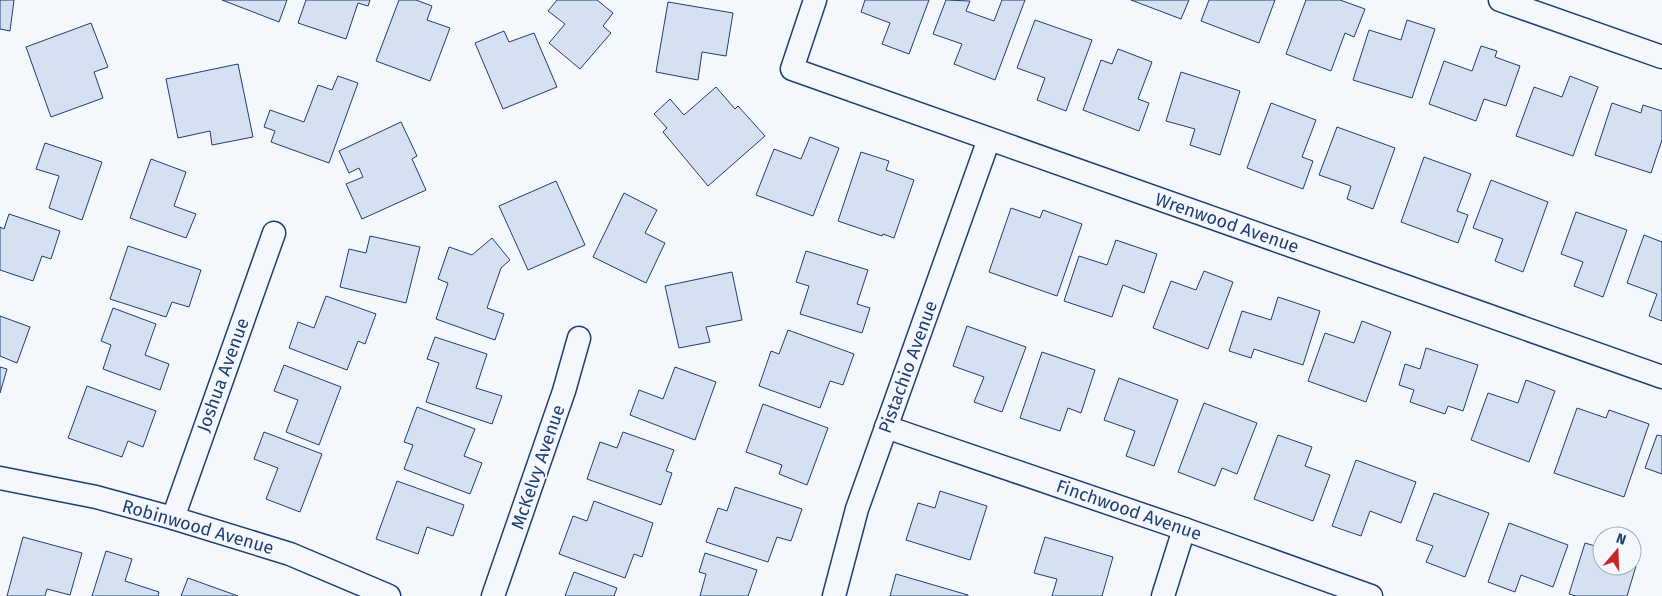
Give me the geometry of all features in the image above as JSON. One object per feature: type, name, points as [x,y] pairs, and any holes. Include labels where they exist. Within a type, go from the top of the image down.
[{"type":"street","name":"Wrenwood Avenue","points":[[816,0],[792,69],[1662,377]]},
{"type":"street","points":[[1500,0],[1662,57]]},
{"type":"street","name":"Pistachio Avenue","points":[[834,596],[857,509],[989,140]]},
{"type":"street","name":"Joshua Avenue","points":[[173,518],[274,233]]},
{"type":"street","name":"McKelvy Avenue","points":[[493,596],[564,391],[579,338]]},
{"type":"street","name":"Finchwood Avenue","points":[[886,427],[1184,529],[1371,596]]},
{"type":"street","name":"Robinwood Avenue","points":[[0,478],[96,498],[173,518],[290,554],[389,596]]},
{"type":"street","points":[[1163,596],[1184,529]]},
{"type":"building","points":[[0,0],[14,0],[10,31],[0,29]]},
{"type":"building","points":[[222,0],[287,0],[279,22]]},
{"type":"building","points":[[306,0],[370,0],[368,6],[358,3],[346,39],[298,23]]},
{"type":"building","points":[[399,0],[416,0],[432,6],[427,20],[450,28],[430,81],[376,61]]},
{"type":"building","points":[[557,0],[597,0],[613,13],[603,26],[611,33],[580,69],[549,43],[565,24],[548,11]]},
{"type":"building","points":[[865,0],[929,0],[909,54],[882,44],[890,23],[861,12]]},
{"type":"building","points":[[946,0],[970,1],[966,11],[994,21],[1002,0],[1025,0],[995,80],[954,64],[962,44],[933,34]]},
{"type":"building","points":[[1131,0],[1189,0],[1181,19]]},
{"type":"building","points":[[1209,0],[1275,0],[1259,43],[1201,21]]},
{"type":"building","points":[[1306,0],[1340,0],[1365,9],[1354,37],[1345,33],[1331,71],[1286,54]]},
{"type":"building","points":[[668,2],[733,13],[726,56],[702,52],[698,80],[656,72]]},
{"type":"building","points":[[1035,20],[1092,40],[1066,111],[1037,100],[1045,78],[1017,68]]},
{"type":"building","points":[[1407,20],[1435,29],[1412,98],[1353,80],[1369,30],[1401,40]]},
{"type":"building","points":[[91,23],[108,67],[94,72],[103,98],[51,117],[26,47]]},
{"type":"building","points":[[504,31],[509,42],[534,33],[557,87],[503,109],[475,43]]},
{"type":"building","points":[[1481,46],[1497,51],[1495,57],[1520,66],[1506,106],[1484,99],[1476,121],[1429,104],[1444,61],[1472,71]]},
{"type":"building","points":[[1118,49],[1152,62],[1138,99],[1149,103],[1139,131],[1083,110],[1101,60],[1112,64]]},
{"type":"building","points":[[238,64],[253,137],[212,145],[210,131],[178,138],[166,79]]},
{"type":"building","points":[[1181,72],[1240,91],[1220,155],[1190,145],[1195,129],[1166,121]]},
{"type":"building","points":[[338,76],[358,83],[329,163],[271,142],[275,131],[264,127],[270,110],[304,122],[318,85],[332,90]]},
{"type":"building","points":[[1570,76],[1598,87],[1573,156],[1516,136],[1534,87],[1562,97]]},
{"type":"building","points":[[716,87],[735,109],[738,106],[765,136],[708,186],[663,132],[667,128],[654,114],[670,99],[684,115]]},
{"type":"building","points":[[1271,103],[1316,120],[1302,157],[1313,161],[1303,189],[1247,168]]},
{"type":"building","points":[[1612,103],[1641,113],[1643,105],[1662,111],[1662,140],[1651,173],[1595,155]]},
{"type":"building","points":[[401,122],[417,156],[412,159],[426,190],[362,219],[346,184],[363,177],[359,168],[349,173],[339,151]]},
{"type":"building","points":[[1337,127],[1395,148],[1373,209],[1347,199],[1351,186],[1319,175]]},
{"type":"building","points":[[810,137],[839,148],[813,216],[756,195],[774,149],[801,159]]},
{"type":"building","points":[[45,143],[102,162],[82,220],[49,208],[59,176],[36,169]]},
{"type":"building","points":[[861,152],[889,161],[886,170],[914,180],[894,238],[883,234],[882,236],[838,221]]},
{"type":"building","points":[[1424,157],[1471,174],[1457,211],[1468,215],[1458,243],[1401,222]]},
{"type":"building","points":[[151,159],[186,172],[174,206],[196,214],[186,238],[130,218]]},
{"type":"building","points":[[1491,180],[1548,202],[1523,272],[1495,261],[1503,239],[1473,228]]},
{"type":"building","points":[[556,181],[585,245],[528,270],[499,206]]},
{"type":"building","points":[[624,193],[657,210],[645,233],[665,243],[646,283],[593,257]]},
{"type":"building","points":[[1011,208],[1040,218],[1043,210],[1082,224],[1057,296],[989,272]]},
{"type":"building","points":[[1576,212],[1627,230],[1603,297],[1574,286],[1583,262],[1561,254]]},
{"type":"building","points":[[9,214],[60,231],[51,259],[42,256],[33,281],[0,270],[0,227],[4,229]]},
{"type":"building","points":[[1644,235],[1662,242],[1662,321],[1649,316],[1657,294],[1627,283]]},
{"type":"building","points":[[370,236],[420,247],[406,303],[340,287],[349,249],[366,253]]},
{"type":"building","points":[[492,238],[510,260],[501,268],[487,308],[504,314],[495,340],[436,319],[448,283],[438,279],[449,247],[472,255]]},
{"type":"building","points":[[1116,240],[1157,254],[1144,293],[1123,285],[1112,317],[1064,301],[1079,256],[1107,265]]},
{"type":"building","points":[[128,246],[201,270],[189,307],[172,302],[166,317],[110,299]]},
{"type":"building","points":[[806,251],[868,270],[857,304],[870,308],[862,333],[800,314],[809,286],[796,282]]},
{"type":"building","points":[[1204,271],[1233,282],[1208,349],[1153,328],[1171,281],[1196,290]]},
{"type":"building","points":[[732,272],[742,320],[706,327],[710,342],[679,348],[665,286]]},
{"type":"building","points":[[326,296],[376,314],[365,344],[358,341],[347,370],[289,348],[298,322],[314,328]]},
{"type":"building","points":[[1278,297],[1320,311],[1303,365],[1254,349],[1251,358],[1229,351],[1242,311],[1271,320]]},
{"type":"building","points":[[113,308],[156,324],[145,355],[169,364],[160,390],[103,369],[111,345],[101,341]]},
{"type":"building","points":[[0,316],[30,327],[17,363],[0,356]]},
{"type":"building","points":[[1362,321],[1391,332],[1366,402],[1308,381],[1325,333],[1354,343]]},
{"type":"building","points":[[967,326],[1026,347],[1002,412],[974,402],[984,377],[953,366]]},
{"type":"building","points":[[788,330],[854,354],[843,385],[830,381],[820,408],[759,386],[771,351],[779,354]]},
{"type":"building","points":[[435,337],[487,354],[476,388],[502,396],[492,424],[426,402],[439,363],[427,359]]},
{"type":"building","points":[[1426,348],[1478,365],[1463,411],[1448,406],[1445,414],[1410,402],[1414,390],[1399,385],[1405,364],[1420,369]]},
{"type":"building","points":[[1042,352],[1095,370],[1081,413],[1068,408],[1060,431],[1020,418]]},
{"type":"building","points":[[284,365],[341,387],[319,445],[286,432],[298,400],[274,391]]},
{"type":"building","points":[[0,367],[7,369],[0,393]]},
{"type":"building","points":[[675,367],[716,382],[695,440],[630,415],[639,390],[663,399]]},
{"type":"building","points":[[1119,378],[1178,400],[1154,466],[1126,456],[1135,431],[1104,420]]},
{"type":"building","points":[[1526,380],[1555,391],[1529,462],[1471,440],[1488,393],[1518,403]]},
{"type":"building","points":[[87,386],[156,411],[143,447],[128,441],[122,457],[68,438]]},
{"type":"building","points":[[1204,403],[1257,423],[1237,474],[1222,468],[1215,486],[1178,472]]},
{"type":"building","points":[[763,404],[828,428],[807,485],[779,474],[782,465],[746,452]]},
{"type":"building","points":[[417,407],[475,429],[464,456],[482,463],[470,494],[404,469],[413,445],[404,442]]},
{"type":"building","points":[[1577,408],[1606,418],[1609,410],[1649,424],[1624,497],[1554,473]]},
{"type":"building","points":[[264,432],[322,454],[300,512],[266,499],[278,468],[254,459]]},
{"type":"building","points":[[623,432],[674,450],[666,471],[672,473],[661,505],[587,479],[600,442],[617,448]]},
{"type":"building","points":[[1278,435],[1312,447],[1305,466],[1330,475],[1313,521],[1254,499]]},
{"type":"building","points":[[1657,435],[1662,436],[1662,474],[1645,468]]},
{"type":"building","points":[[1356,460],[1416,482],[1401,523],[1370,511],[1361,536],[1332,526]]},
{"type":"building","points":[[397,481],[464,505],[453,536],[427,527],[418,554],[376,539]]},
{"type":"building","points":[[735,487],[802,509],[791,541],[777,537],[768,562],[706,542],[718,508],[727,511]]},
{"type":"building","points":[[940,491],[987,506],[970,560],[906,540],[918,503],[935,508]]},
{"type":"building","points":[[1434,493],[1489,513],[1465,577],[1426,562],[1433,546],[1416,540]]},
{"type":"building","points":[[594,501],[653,523],[642,557],[634,554],[625,578],[559,554],[573,516],[587,521]]},
{"type":"building","points":[[1509,523],[1568,545],[1553,587],[1521,575],[1515,592],[1488,582]]},
{"type":"building","points":[[23,537],[82,553],[70,595],[47,589],[45,596],[7,596]]},
{"type":"building","points":[[1045,537],[1113,557],[1102,596],[1052,596],[1057,579],[1034,573]]},
{"type":"building","points":[[1585,543],[1592,545],[1592,576],[1633,576],[1627,596],[1576,596],[1569,594]]},
{"type":"building","points":[[106,551],[132,559],[125,581],[159,592],[158,596],[92,596]]},
{"type":"building","points":[[705,553],[757,570],[748,596],[700,596],[706,574],[699,572]]},
{"type":"building","points":[[574,572],[617,588],[614,596],[565,596]]},
{"type":"building","points":[[896,574],[968,595],[968,596],[890,596]]},
{"type":"building","points":[[188,578],[238,596],[181,596]]}]
